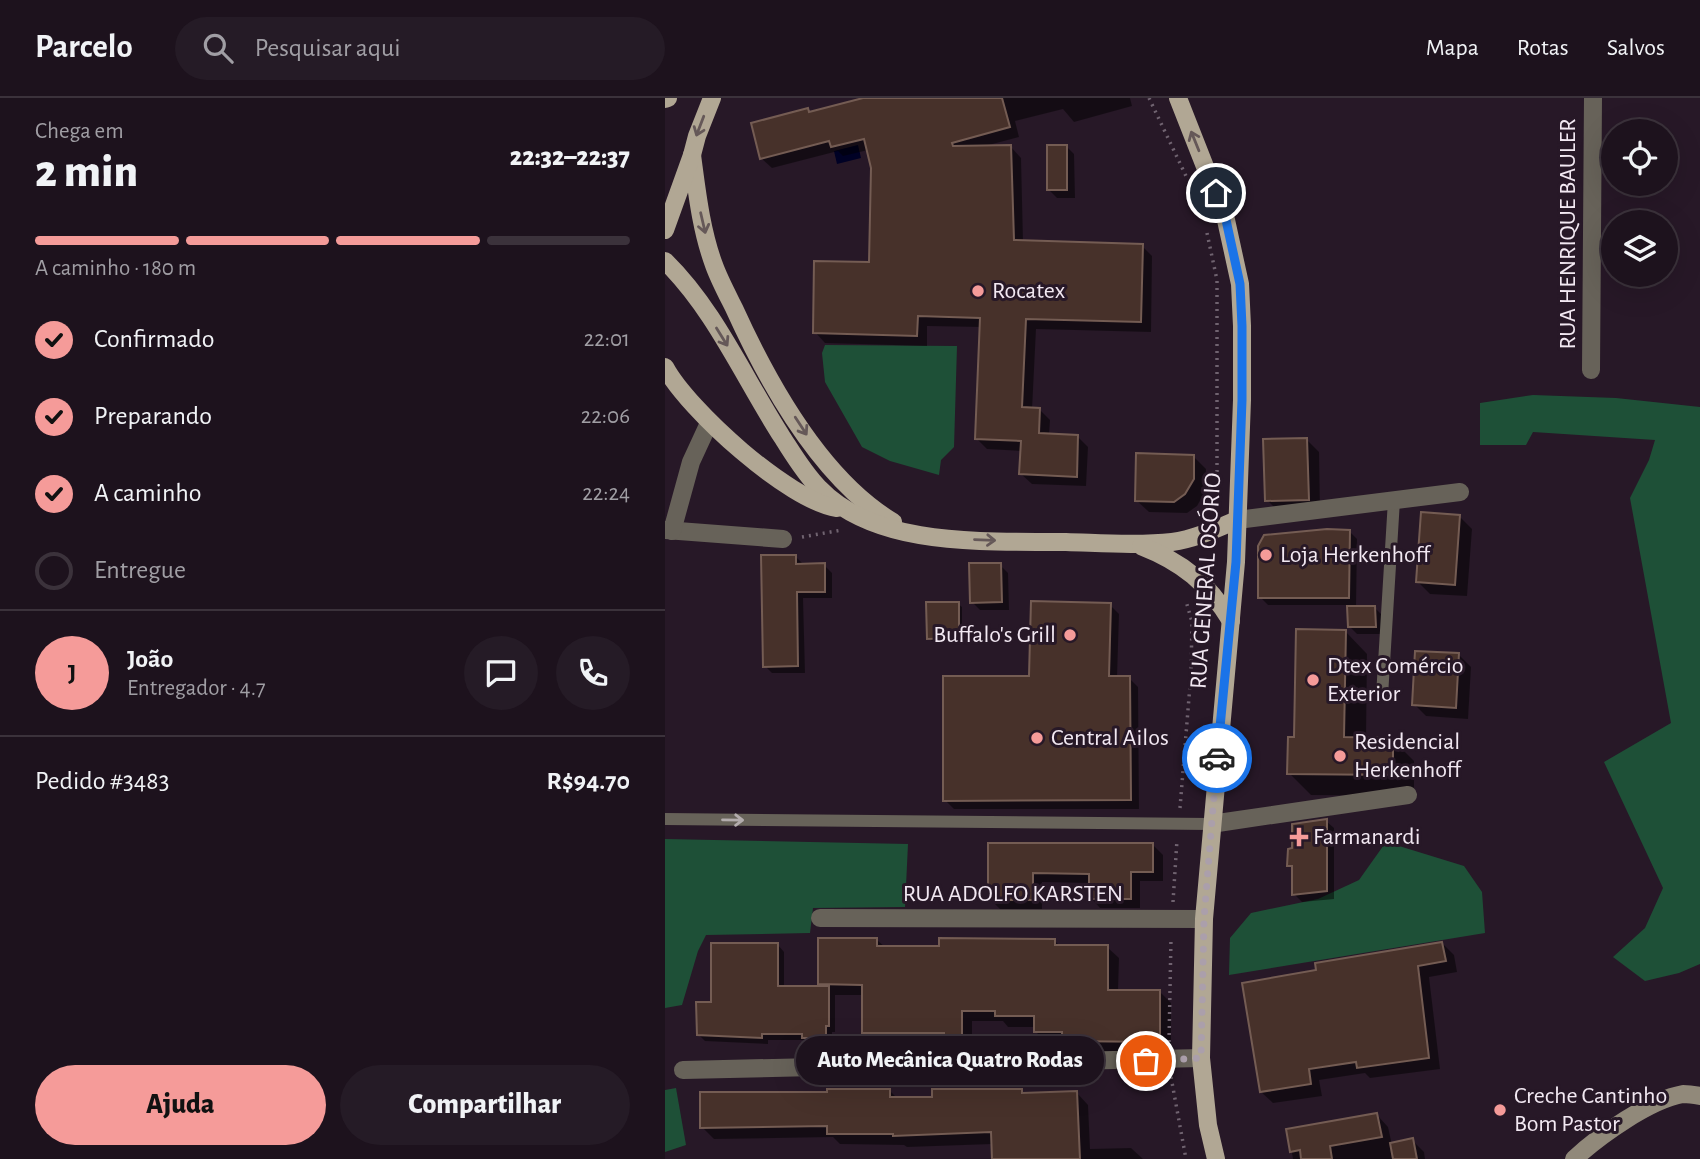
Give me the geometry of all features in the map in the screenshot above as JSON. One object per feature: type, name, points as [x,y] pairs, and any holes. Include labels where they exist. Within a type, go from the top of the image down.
[{"type":"main road","points":[[665,230],[712,98]]},
{"type":"main road","name":"RUA GENERAL OSÓRIO","points":[[1178,98],[1226,220],[1240,284],[1242,400],[1237,520],[1231,621],[1204,919],[1201,1058],[1208,1125],[1216,1159]]},
{"type":"main road","points":[[692,155],[701,216],[713,264],[747,337],[774,384],[804,432],[858,498],[916,536]]},
{"type":"main road","points":[[665,261],[684,280],[722,335],[802,468],[820,490],[855,514]]},
{"type":"main road","points":[[665,367],[709,424],[793,489],[823,506],[855,514],[916,536],[1134,544],[1172,542],[1194,537],[1237,520]]},
{"type":"main road","points":[[1134,544],[1177,562],[1192,572],[1231,621]]},
{"type":"main road","points":[[1574,1159],[1614,1126],[1653,1106],[1684,1094],[1700,1096]]},
{"type":"street","name":"RUA HENRIQUE BAULER","points":[[1591,370],[1594,98]]},
{"type":"street","points":[[709,424],[691,462],[669,530],[783,539]]},
{"type":"street","points":[[1237,520],[1460,492]]},
{"type":"street","points":[[1211,824],[1408,795]]},
{"type":"street","name":"RUA ADOLFO KARSTEN","points":[[821,918],[1204,919]]},
{"type":"street","points":[[683,1070],[1201,1058]]},
{"type":"lane","points":[[1382,696],[1394,500]]},
{"type":"lane","points":[[665,819],[1211,824]]},
{"type":"path","points":[[1149,98],[1190,186]]},
{"type":"path","points":[[1205,224],[1217,279],[1217,493],[1208,506]]},
{"type":"path","points":[[783,539],[839,532],[855,514]]},
{"type":"path","points":[[1186,601],[1192,622],[1191,673],[1171,919],[1168,1060],[1187,1159]]},
{"type":"green space","points":[[825,345],[957,346],[954,447],[941,460],[939,475],[890,461],[862,447],[825,382],[822,353]]},
{"type":"green space","points":[[1533,395],[1616,398],[1700,407],[1700,964],[1679,973],[1645,981],[1613,957],[1645,928],[1663,888],[1604,762],[1671,723],[1630,498],[1649,460],[1655,440],[1533,432],[1526,445],[1480,445],[1480,403]]},
{"type":"green space","points":[[665,839],[908,844],[905,907],[813,908],[810,933],[706,935],[698,951],[682,1005],[665,1008]]},
{"type":"green space","points":[[1386,842],[1464,866],[1482,892],[1485,933],[1229,975],[1230,938],[1251,913],[1318,899],[1359,880]]},
{"type":"green space","points":[[676,1088],[686,1145],[665,1152],[665,1090]]},
{"type":"water","points":[[858,145],[861,158],[837,164],[834,151]]},
{"type":"building","points":[[863,98],[1002,98],[1010,127],[952,143],[953,146],[1011,145],[1014,240],[1143,244],[1141,322],[1026,319],[1022,407],[1040,408],[1039,433],[1078,435],[1077,477],[1019,474],[1021,441],[975,439],[980,318],[918,316],[917,336],[813,333],[814,261],[869,262],[871,168],[864,139],[831,147],[829,141],[760,159],[751,123],[808,108],[809,112]]},
{"type":"building","points":[[1047,145],[1067,145],[1067,190],[1047,190]]},
{"type":"building","points":[[1307,438],[1309,500],[1265,501],[1263,439]]},
{"type":"building","points":[[1136,453],[1194,455],[1194,479],[1185,494],[1174,502],[1135,501]]},
{"type":"building","points":[[1421,512],[1460,515],[1455,585],[1416,582]]},
{"type":"building","points":[[1327,529],[1350,530],[1349,598],[1258,598],[1258,546],[1264,535]]},
{"type":"building","points":[[761,555],[796,555],[796,564],[825,563],[825,592],[797,592],[798,666],[763,667]]},
{"type":"building","points":[[969,563],[1001,563],[1002,602],[970,603]]},
{"type":"building","name":"Central Ailos","points":[[1031,601],[1111,603],[1109,676],[1130,676],[1131,800],[943,801],[943,676],[1029,676]]},
{"type":"building","points":[[926,602],[959,602],[959,638],[927,639]]},
{"type":"building","points":[[1347,606],[1375,606],[1376,627],[1348,627]]},
{"type":"building","points":[[1296,629],[1346,630],[1344,737],[1393,738],[1393,775],[1287,774],[1288,737],[1294,737]]},
{"type":"building","points":[[1415,651],[1459,653],[1456,708],[1412,705]]},
{"type":"building","points":[[1327,819],[1327,891],[1292,895],[1292,866],[1287,866],[1288,849],[1292,848],[1292,824]]},
{"type":"building","points":[[988,843],[1153,843],[1153,872],[1131,872],[1131,899],[1089,899],[1089,874],[1033,873],[1033,900],[988,900]]},
{"type":"building","points":[[818,938],[877,938],[877,946],[939,946],[939,938],[1055,939],[1055,945],[1108,945],[1108,990],[1160,990],[1160,1042],[1062,1041],[1062,1032],[1034,1032],[1034,1016],[995,1016],[995,1011],[962,1011],[962,1038],[944,1038],[944,1033],[862,1033],[862,985],[818,984]]},
{"type":"building","points":[[1442,942],[1446,961],[1418,966],[1429,1058],[1357,1068],[1356,1062],[1309,1069],[1311,1084],[1260,1092],[1242,983],[1316,970],[1315,963]]},
{"type":"building","points":[[711,943],[778,943],[778,986],[829,986],[829,1026],[826,1026],[826,1038],[802,1038],[802,1034],[762,1034],[762,1038],[697,1035],[696,1002],[711,1002]]},
{"type":"building","points":[[827,1089],[890,1089],[890,1097],[932,1097],[932,1089],[1022,1089],[1022,1093],[1077,1091],[1080,1159],[992,1159],[991,1132],[893,1136],[827,1134],[827,1126],[700,1128],[700,1092],[827,1092]]},
{"type":"building","points":[[1377,1113],[1382,1137],[1330,1146],[1332,1159],[1301,1159],[1300,1150],[1290,1152],[1286,1129]]},
{"type":"building","points":[[1413,1138],[1417,1159],[1393,1159],[1390,1143]]},
{"type":"way so far","points":[[1146,1061],[1201,1058],[1204,919],[1217,758]]},
{"type":"place","name":"Rocatex","points":[[978,291]]},
{"type":"place","name":"Loja Herkenhoff","points":[[1266,555]]},
{"type":"place","name":"Buffalo's Grill","points":[[1070,635]]},
{"type":"place","name":"Dtex Comércio Exterior","points":[[1313,680]]},
{"type":"place","name":"Central Ailos","points":[[1037,738]]},
{"type":"place","name":"Residencial Herkenhoff","points":[[1340,756]]},
{"type":"place","name":"Farmanardi","points":[[1299,837]]},
{"type":"place","name":"Auto Mecânica Quatro Rodas","points":[[1146,1061]]},
{"type":"place","name":"Creche Cantinho Bom Pastor","points":[[1500,1110]]},
{"type":"route","points":[[1216,193],[1226,220],[1240,284],[1242,326],[1236,562],[1217,758]]}]
